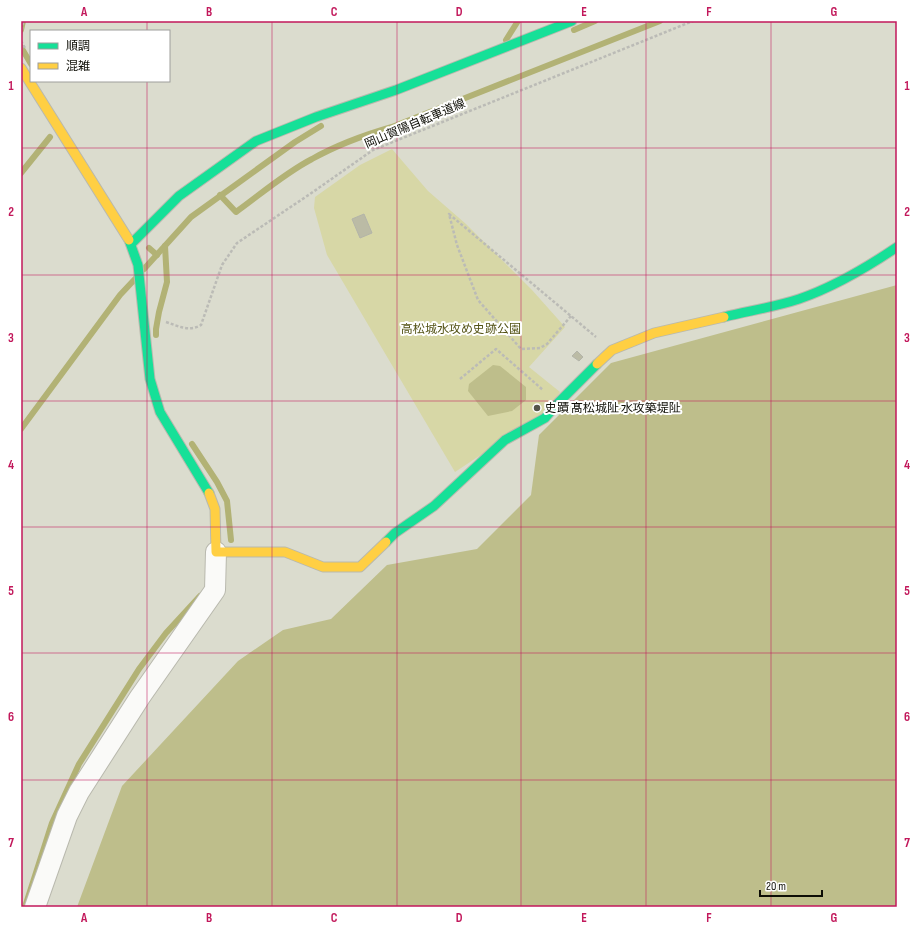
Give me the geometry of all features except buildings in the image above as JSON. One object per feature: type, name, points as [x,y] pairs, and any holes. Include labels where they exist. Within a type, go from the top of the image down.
[{"type":"street","points":[[131,244],[179,196],[256,141],[316,117],[396,90],[572,21]]},
{"type":"street","points":[[21,68],[131,244],[138,265],[141,284],[150,379],[160,412],[209,492],[215,509],[216,552],[215,590],[140,697],[80,792],[67,816],[35,907]]},
{"type":"street","points":[[216,552],[285,552],[323,567],[360,567],[395,533],[434,506],[506,440],[545,418],[558,403],[612,350],[654,333],[798,299],[826,288],[869,266],[897,247]]},
{"type":"path","points":[[21,35],[23,21]]},
{"type":"path","name":"岡山賀陽自転車道線","points":[[162,321],[187,329],[194,329],[201,325],[222,265],[237,243],[373,150],[693,21]]},
{"type":"path","points":[[571,316],[547,344],[540,348],[521,349],[478,300],[457,246],[449,214],[612,350]]},
{"type":"path","points":[[460,380],[496,349],[558,403]]},
{"type":"green space","name":"高松城水攻め史跡公園","points":[[392,149],[428,191],[466,224],[532,290],[565,327],[529,367],[560,392],[547,411],[455,472],[327,255],[314,208],[315,197],[360,165]]},
{"type":"green space","points":[[897,285],[897,907],[77,907],[122,786],[238,661],[283,630],[331,619],[387,565],[477,549],[531,495],[539,435],[611,363]]},
{"type":"green space","points":[[493,365],[500,366],[526,387],[526,400],[512,411],[488,416],[468,391],[469,384]]},
{"type":"waterway","points":[[21,30],[23,21]]},
{"type":"waterway","points":[[506,40],[518,21]]},
{"type":"waterway","points":[[574,30],[595,21]]},
{"type":"waterway","points":[[220,195],[236,212],[292,171],[331,149],[392,127],[660,21]]},
{"type":"waterway","points":[[21,47],[30,62]]},
{"type":"waterway","points":[[144,269],[191,217],[295,142],[321,126]]},
{"type":"waterway","points":[[21,173],[50,137]]},
{"type":"waterway","points":[[156,335],[159,312],[167,282],[165,246]]},
{"type":"waterway","points":[[149,248],[157,255]]},
{"type":"waterway","points":[[21,429],[120,295],[135,279]]},
{"type":"waterway","points":[[192,444],[217,482],[227,501],[231,540]]},
{"type":"waterway","points":[[25,907],[52,823],[79,764],[139,669],[166,633],[200,596]]},
{"type":"traffic: fast","points":[[131,244],[179,196],[256,141],[316,117],[396,90],[572,21]]},
{"type":"traffic: fast","points":[[129,240],[138,265],[150,379],[160,412],[209,493]]},
{"type":"traffic: fast","points":[[724,317],[781,304],[825,289],[850,276],[897,247]]},
{"type":"traffic: fast","points":[[386,542],[395,533],[434,506],[505,440],[545,418],[597,364]]},
{"type":"traffic: slow","points":[[21,68],[129,240]]},
{"type":"traffic: slow","points":[[597,364],[612,350],[654,333],[724,317]]},
{"type":"traffic: slow","points":[[209,493],[215,509],[216,552],[285,552],[323,567],[360,567],[386,542]]},
{"type":"place","name":"史蹟 髙松城阯 水攻築堤阯","points":[[537,408]]}]
